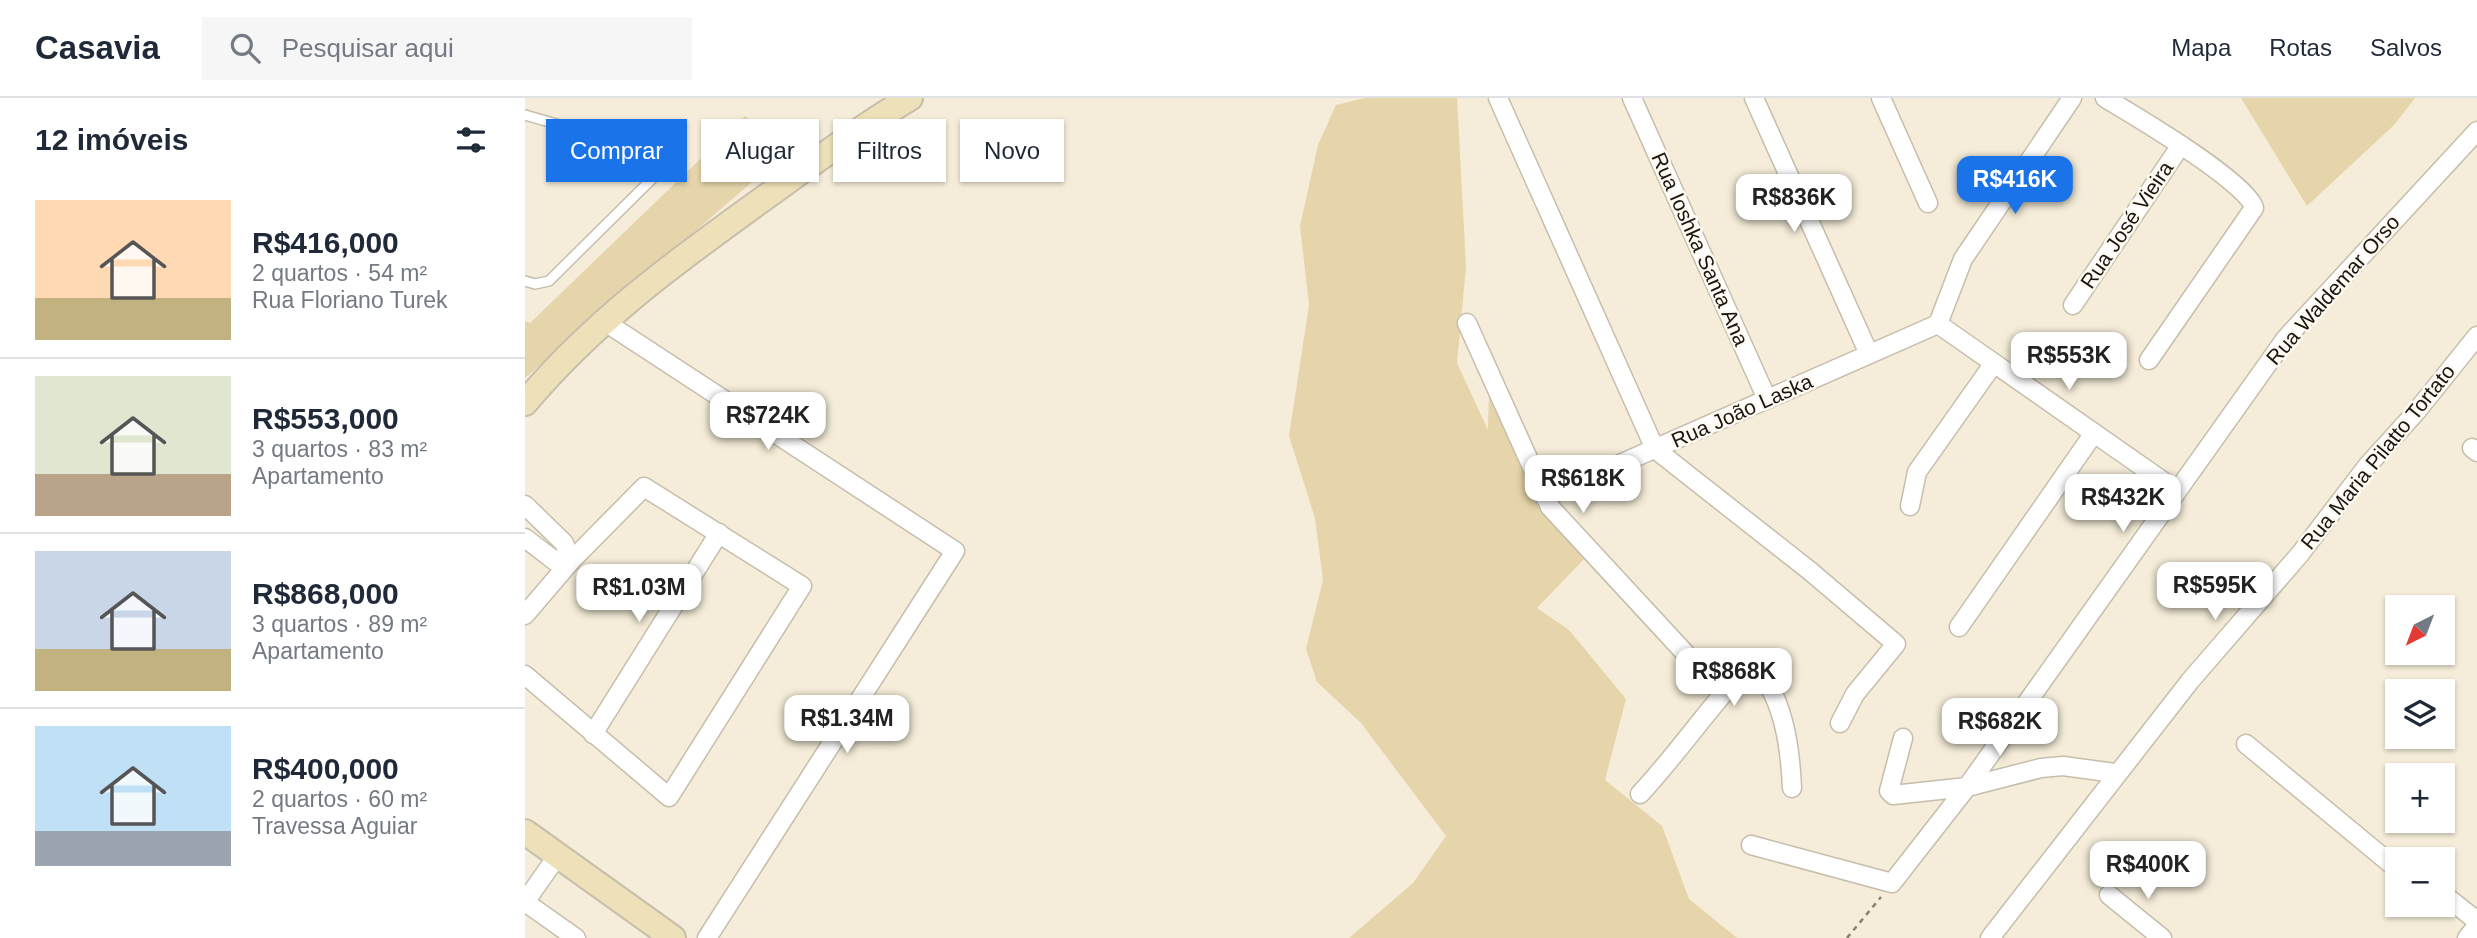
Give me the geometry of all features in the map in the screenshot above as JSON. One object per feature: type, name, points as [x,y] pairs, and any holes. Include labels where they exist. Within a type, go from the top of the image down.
[{"type":"main road","points":[[525,403],[564,357],[603,320],[670,265],[910,98]]},
{"type":"main road","points":[[525,832],[673,938]]},
{"type":"street","points":[[1498,98],[1655,449],[1810,571],[1896,645],[1855,694],[1840,723]]},
{"type":"street","name":"Rua Ioshka Santa Ana","points":[[1632,98],[1767,399]]},
{"type":"street","points":[[1754,98],[1869,354]]},
{"type":"street","points":[[1881,98],[1928,203]]},
{"type":"street","points":[[2072,98],[1963,259],[1938,324],[2177,491]]},
{"type":"street","points":[[2105,98],[2181,145],[2248,194],[2254,208],[2150,360]]},
{"type":"street","name":"Rua Waldemar Orso","points":[[1892,883],[1967,787],[2285,338],[2477,131]]},
{"type":"street","name":"Rua José Vieira","points":[[2073,305],[2181,145]]},
{"type":"street","points":[[603,320],[955,551],[707,938]]},
{"type":"street","points":[[1467,323],[1545,497],[1556,513],[1721,692]]},
{"type":"street","name":"Rua João Laska","points":[[1545,497],[1938,324]]},
{"type":"street","name":"Rua Maria Pilatto Tortato","points":[[1990,938],[2115,773],[2477,336]]},
{"type":"street","points":[[1910,506],[1917,472],[1994,363]]},
{"type":"street","points":[[1959,627],[2094,433]]},
{"type":"street","points":[[525,615],[571,561],[644,486],[802,586],[669,797],[525,675]]},
{"type":"street","points":[[525,505],[564,543],[571,561]]},
{"type":"street","points":[[593,734],[719,533]]},
{"type":"street","points":[[525,538],[555,561],[571,561]]},
{"type":"street","points":[[1640,794],[1668,764],[1721,692],[1752,661],[1768,681],[1782,717],[1792,788]]},
{"type":"street","points":[[1903,738],[1890,794],[1967,787],[2041,768],[2063,766],[2115,773]]},
{"type":"street","points":[[2246,744],[2385,859]]},
{"type":"street","points":[[1751,845],[1892,883]]},
{"type":"street","points":[[558,855],[525,902],[576,938]]},
{"type":"street","points":[[2109,895],[2162,938]]},
{"type":"street","points":[[2455,904],[2477,921]]},
{"type":"street","points":[[2467,938],[2477,926]]},
{"type":"lane","points":[[525,115],[658,153],[666,165],[549,281],[535,284],[525,281]]},
{"type":"path","points":[[1847,938],[1892,883]]},
{"type":"shaded area","points":[[1365,98],[1457,98],[1466,267],[1457,363],[1488,430],[1489,393],[1538,507],[1584,559],[1537,608],[1569,630],[1626,699],[1605,780],[1662,826],[1689,899],[1737,938],[1349,938],[1413,883],[1446,836],[1361,723],[1317,682],[1306,649],[1323,580],[1315,518],[1289,436],[1309,305],[1300,226],[1318,145],[1336,105]]},
{"type":"shaded area","points":[[2241,98],[2415,98],[2394,125],[2307,206]]},
{"type":"shaded area","points":[[701,158],[701,182],[752,182],[525,378],[525,321],[530,323],[676,182],[687,182],[687,172]]}]
